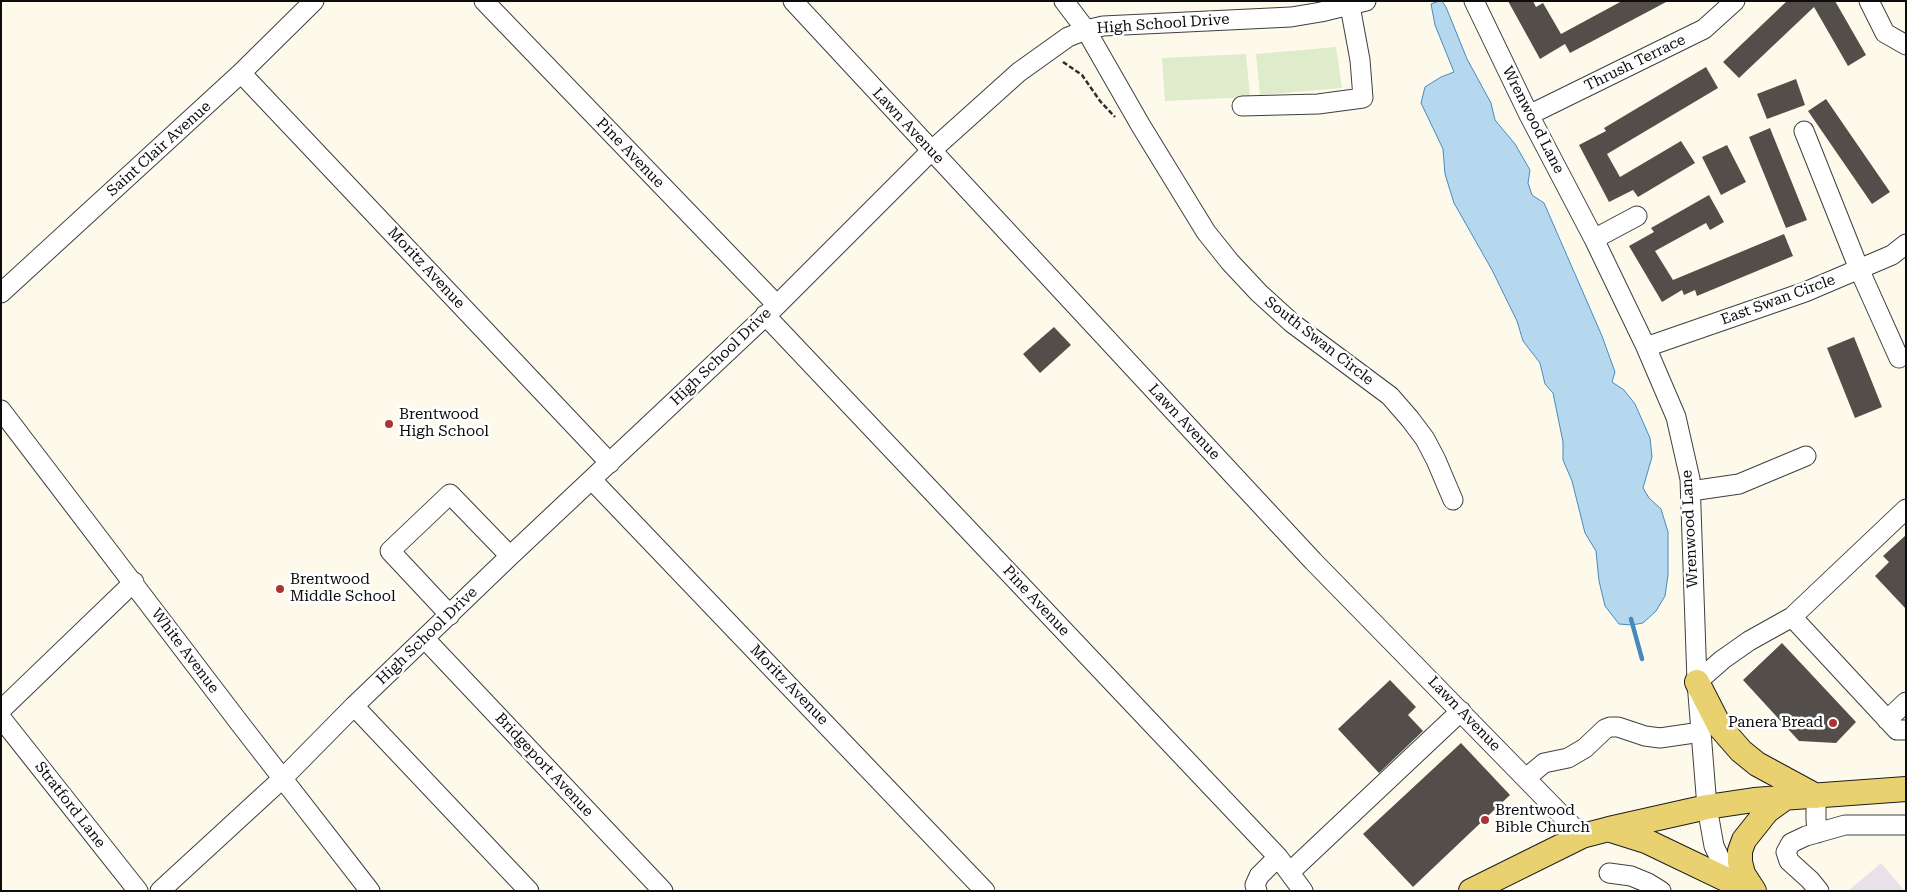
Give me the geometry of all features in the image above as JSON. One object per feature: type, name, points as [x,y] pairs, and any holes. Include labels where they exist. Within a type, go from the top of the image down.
[{"type":"main road","points":[[1697,682],[1720,727],[1741,751],[1761,766],[1816,796]]},
{"type":"main road","points":[[1472,891],[1582,836],[1610,829],[1707,807],[1754,800],[1906,789]]},
{"type":"main road","points":[[1748,889],[1740,862],[1740,851],[1744,840],[1763,816],[1785,798]]},
{"type":"main road","points":[[1610,829],[1646,841],[1748,889]]},
{"type":"street","name":"Saint Clair Avenue","points":[[1,293],[241,73],[314,1]]},
{"type":"street","name":"Pine Avenue","points":[[484,1],[1278,856],[1303,891]]},
{"type":"street","name":"Lawn Avenue","points":[[793,1],[1313,561],[1582,836]]},
{"type":"street","name":"South Swan Circle","points":[[1064,1],[1086,30],[1141,126],[1206,232],[1230,262],[1259,293],[1292,323],[1390,396],[1410,418],[1425,439],[1436,460],[1452,500]]},
{"type":"street","name":"Wrenwood Lane","points":[[1474,1],[1529,115],[1594,239],[1646,347],[1676,417],[1691,491],[1697,682],[1707,807],[1714,846],[1723,865],[1732,878],[1748,889]]},
{"type":"street","name":"Thrush Terrace","points":[[1529,115],[1704,29],[1735,1]]},
{"type":"street","points":[[1869,1],[1885,33],[1906,45]]},
{"type":"street","name":"High School Drive","points":[[160,891],[283,778],[354,706],[510,556],[771,310],[931,151],[1019,72],[1068,37],[1103,26],[1291,17],[1358,4]]},
{"type":"street","points":[[1242,106],[1318,104],[1363,98],[1358,4]]},
{"type":"street","name":"Moritz Avenue","points":[[241,73],[610,463]]},
{"type":"street","points":[[1804,131],[1859,269],[1900,358]]},
{"type":"street","points":[[1594,239],[1637,216]]},
{"type":"street","name":"East Swan Circle","points":[[1646,347],[1805,292],[1892,255],[1906,244]]},
{"type":"street","name":"White Avenue","points":[[1,410],[370,891]]},
{"type":"street","points":[[1691,491],[1739,484],[1806,456]]},
{"type":"street","name":"Moritz Avenue","points":[[592,480],[985,891]]},
{"type":"street","points":[[450,615],[390,551],[450,494],[510,556]]},
{"type":"street","points":[[1697,682],[1722,660],[1749,641],[1792,617],[1906,509]]},
{"type":"street","points":[[1,710],[134,582]]},
{"type":"street","points":[[1792,617],[1897,730],[1906,730]]},
{"type":"street","name":"Bridgeport Avenue","points":[[425,639],[663,891]]},
{"type":"street","points":[[1887,720],[1906,702]]},
{"type":"street","points":[[354,706],[529,891]]},
{"type":"street","points":[[1290,872],[1460,711]]},
{"type":"street","name":"Stratford Lane","points":[[1,718],[138,891]]},
{"type":"street","points":[[1526,778],[1540,765],[1568,758],[1585,748],[1605,729],[1610,727],[1618,727],[1645,736],[1660,738],[1701,732]]},
{"type":"street","points":[[1851,794],[1852,825]]},
{"type":"street","points":[[1816,796],[1817,833]]},
{"type":"street","points":[[1819,891],[1789,861],[1786,852],[1791,843],[1806,836],[1845,825],[1906,825]]},
{"type":"street","points":[[1256,890],[1255,885],[1259,876],[1278,856]]},
{"type":"street","points":[[1609,873],[1631,876],[1661,891]]},
{"type":"path","points":[[1047,52],[1082,75],[1100,101],[1124,125],[1130,127],[1141,126]]},
{"type":"shaded area","points":[[1881,863],[1905,891],[1848,891]]},
{"type":"green space","points":[[1336,47],[1342,88],[1260,95],[1256,54]]},
{"type":"green space","points":[[1246,54],[1250,97],[1165,101],[1162,58]]},
{"type":"water","points":[[1442,1],[1446,7],[1467,59],[1491,103],[1495,120],[1515,144],[1530,170],[1528,183],[1532,195],[1544,203],[1602,336],[1615,372],[1612,382],[1624,390],[1635,404],[1650,438],[1652,457],[1643,488],[1649,498],[1661,509],[1668,532],[1668,575],[1665,596],[1656,611],[1643,623],[1632,625],[1619,624],[1605,606],[1599,581],[1596,551],[1585,533],[1572,481],[1563,460],[1563,442],[1553,393],[1545,384],[1540,363],[1523,341],[1517,321],[1492,270],[1454,203],[1445,174],[1443,149],[1421,103],[1425,87],[1441,77],[1454,72],[1435,25],[1431,4]]},
{"type":"building","points":[[1508,1],[1533,1],[1536,7],[1543,3],[1561,34],[1622,1],[1668,1],[1570,53],[1565,44],[1540,59]]},
{"type":"building","points":[[1787,1],[1835,1],[1866,55],[1848,66],[1814,7],[1739,78],[1723,62]]},
{"type":"building","points":[[1706,67],[1718,88],[1607,154],[1620,177],[1681,141],[1695,163],[1638,197],[1633,190],[1609,202],[1579,145],[1606,131],[1604,128]]},
{"type":"building","points":[[1796,79],[1805,105],[1767,119],[1757,94]]},
{"type":"building","points":[[1826,99],[1890,192],[1872,204],[1808,111]]},
{"type":"building","points":[[1770,128],[1807,220],[1786,228],[1749,137]]},
{"type":"building","points":[[1727,145],[1746,182],[1721,195],[1702,157]]},
{"type":"building","points":[[1709,195],[1724,222],[1710,230],[1706,223],[1655,251],[1673,280],[1784,234],[1793,256],[1697,296],[1695,290],[1684,295],[1682,290],[1662,302],[1629,246],[1654,232],[1651,228]]},
{"type":"building","points":[[1054,327],[1071,345],[1040,373],[1023,354]]},
{"type":"building","points":[[1854,337],[1882,407],[1855,418],[1827,348]]},
{"type":"building","points":[[1906,535],[1906,609],[1875,576],[1889,562],[1883,556]]},
{"type":"building","points":[[1782,643],[1856,722],[1836,743],[1799,741],[1743,680]]},
{"type":"building","points":[[1390,680],[1416,707],[1408,715],[1423,731],[1379,773],[1338,729]]},
{"type":"building","points":[[1461,743],[1510,795],[1413,887],[1363,834]]},
{"type":"waterway","points":[[1631,619],[1642,659]]},
{"type":"place","name":"Brentwood High School","points":[[389,424]]},
{"type":"place","name":"Brentwood Middle School","points":[[280,589]]},
{"type":"place","name":"Panera Bread","points":[[1833,723]]},
{"type":"place","name":"Brentwood Bible Church","points":[[1485,820]]}]
